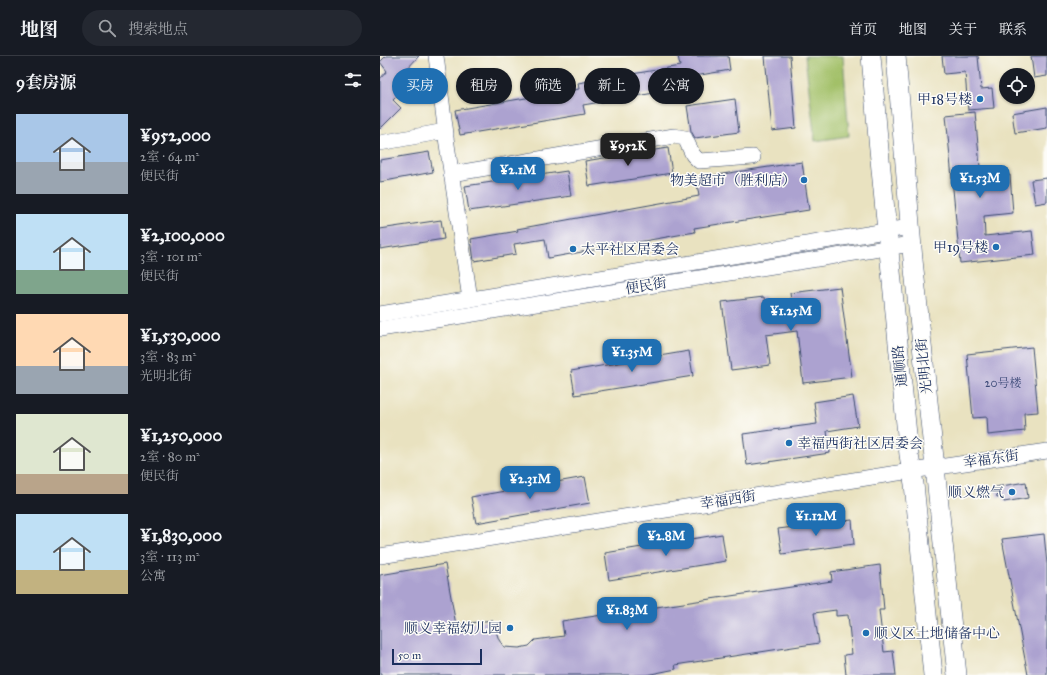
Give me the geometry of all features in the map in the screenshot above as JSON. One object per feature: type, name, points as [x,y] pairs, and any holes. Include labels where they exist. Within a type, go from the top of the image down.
[{"type":"main road","name":"通顺路","points":[[871,56],[908,447],[912,471],[933,675]]},
{"type":"main road","name":"光明北街","points":[[896,56],[910,236],[957,675]]},
{"type":"street","points":[[436,56],[451,174],[470,299]]},
{"type":"street","points":[[380,143],[445,131],[446,134]]},
{"type":"street","points":[[451,174],[674,136],[685,138],[693,155],[699,161],[753,157]]},
{"type":"street","name":"便民街","points":[[380,314],[470,299],[910,236]]},
{"type":"street","name":"便民街","points":[[380,329],[888,239]]},
{"type":"street","name":"幸福东街","points":[[935,468],[1047,451]]},
{"type":"street","name":"幸福西街","points":[[380,556],[935,468]]},
{"type":"green space","points":[[805,56],[843,56],[849,136],[815,141]]},
{"type":"building","points":[[386,56],[419,56],[408,68],[392,68],[392,104],[397,104],[401,108],[380,129],[380,79],[387,71],[380,62]]},
{"type":"building","points":[[678,56],[728,56],[730,70],[704,74],[704,68],[668,68],[680,66]]},
{"type":"building","points":[[765,56],[790,56],[796,128],[772,131]]},
{"type":"building","points":[[942,56],[978,56],[981,89],[992,88],[994,108],[968,110],[965,72],[944,74]]},
{"type":"building","points":[[1031,56],[1047,56],[1047,76],[1035,78],[1035,68],[1033,68]]},
{"type":"building","points":[[648,71],[648,94],[640,95],[640,73]]},
{"type":"building","points":[[584,82],[584,104],[589,104],[583,105],[585,114],[460,135],[455,110],[490,104],[512,104],[512,100],[520,99],[520,104],[576,104],[576,90],[579,89],[578,83]]},
{"type":"building","points":[[735,99],[739,132],[695,138],[691,131],[687,106]]},
{"type":"building","points":[[1047,107],[1047,128],[1015,133],[1012,113]]},
{"type":"building","points":[[975,112],[981,178],[1010,175],[1013,213],[984,216],[985,236],[1032,231],[1035,255],[960,263],[946,115]]},
{"type":"building","points":[[668,148],[672,173],[589,186],[585,161]]},
{"type":"building","points":[[429,152],[433,172],[380,182],[380,160]]},
{"type":"building","points":[[802,162],[809,210],[694,228],[695,232],[548,258],[545,239],[514,244],[516,254],[474,261],[471,239],[518,231],[517,229],[699,196],[696,178]]},
{"type":"building","points":[[567,171],[571,196],[469,211],[465,186]]},
{"type":"building","points":[[1047,178],[1047,202],[1035,204],[1031,180]]},
{"type":"building","points":[[441,220],[444,239],[380,249],[380,229]]},
{"type":"building","points":[[840,287],[852,377],[803,383],[797,331],[766,335],[770,365],[731,370],[722,302],[764,297],[765,304],[791,301],[790,293]]},
{"type":"building","points":[[1032,347],[1038,412],[1024,413],[1025,431],[988,435],[987,417],[973,418],[967,354]]},
{"type":"building","points":[[689,351],[693,376],[575,395],[571,371]]},
{"type":"building","points":[[853,396],[858,426],[827,431],[830,453],[747,465],[743,434],[817,424],[814,402]]},
{"type":"building","points":[[585,477],[590,503],[476,523],[471,497]]},
{"type":"building","name":"顺义燃气","points":[[1026,482],[1028,498],[1004,502],[1002,497],[997,497],[995,487]]},
{"type":"building","points":[[852,520],[854,544],[782,554],[778,529]]},
{"type":"building","points":[[722,534],[726,561],[609,580],[605,553]]},
{"type":"building","points":[[1044,534],[1047,564],[1047,675],[1028,675],[1002,539]]},
{"type":"building","points":[[445,564],[456,625],[492,620],[499,640],[504,647],[519,648],[529,646],[535,640],[564,636],[562,621],[832,581],[831,572],[880,565],[884,610],[879,610],[884,652],[893,651],[896,675],[846,675],[844,655],[852,654],[848,615],[836,616],[836,610],[814,613],[819,643],[675,665],[676,669],[646,675],[380,675],[380,575]]},
{"type":"place","name":"甲18号楼","points":[[980,99]]},
{"type":"place","name":"物美超市（胜利店）","points":[[804,180]]},
{"type":"place","name":"甲19号楼","points":[[996,247]]},
{"type":"place","name":"太平社区居委会","points":[[573,249]]},
{"type":"place","name":"幸福西街社区居委会","points":[[789,443]]},
{"type":"place","name":"顺义燃气","points":[[1012,492]]},
{"type":"place","name":"顺义幸福幼儿园","points":[[510,628]]},
{"type":"place","name":"顺义区土地储备中心","points":[[866,633]]}]
